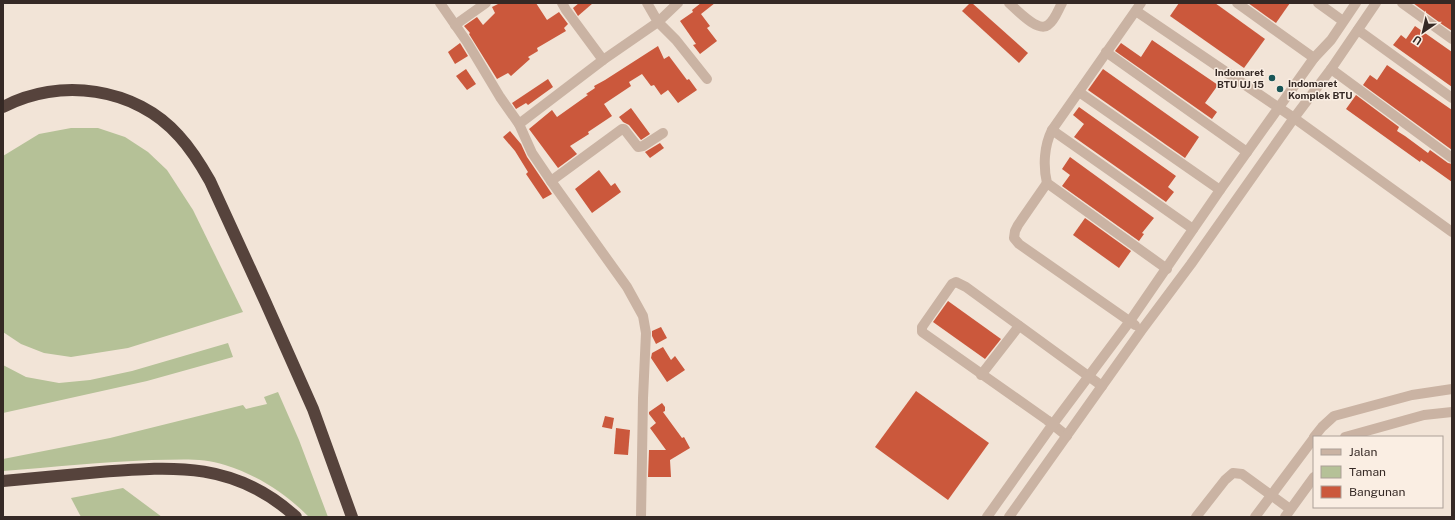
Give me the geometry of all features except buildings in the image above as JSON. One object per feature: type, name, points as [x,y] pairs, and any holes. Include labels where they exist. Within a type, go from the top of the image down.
[{"type":"highway","points":[[3,107],[19,99],[49,91],[64,89],[95,91],[114,95],[132,102],[164,122],[178,135],[210,181],[265,301],[313,410],[352,517]]},
{"type":"highway","points":[[3,481],[141,468],[187,468],[208,472],[246,484],[275,500],[296,517]]},
{"type":"street","points":[[440,3],[467,42],[500,98],[519,124],[532,153],[628,287],[643,316],[646,333],[643,398],[641,517]]},
{"type":"street","points":[[455,25],[486,3]]},
{"type":"street","points":[[562,3],[603,60]]},
{"type":"street","points":[[647,3],[658,22],[676,40],[707,79]]},
{"type":"street","points":[[519,124],[603,60],[658,22],[678,3]]},
{"type":"street","points":[[1009,3],[1036,26],[1044,27],[1048,26],[1052,21],[1062,3]]},
{"type":"street","points":[[1237,3],[1314,58]]},
{"type":"street","points":[[1318,3],[1343,21]]},
{"type":"street","points":[[987,517],[1053,424],[1130,321],[1220,190],[1314,58],[1331,40],[1356,3]]},
{"type":"street","points":[[1009,517],[1041,471],[1068,436],[1141,331],[1192,264],[1294,118],[1331,69],[1376,3]]},
{"type":"street","points":[[1402,3],[1452,39]]},
{"type":"street","points":[[1167,269],[1047,183],[1044,171],[1047,140],[1052,130],[1138,7],[1452,232]]},
{"type":"street","points":[[1358,30],[1452,98]]},
{"type":"street","points":[[1331,40],[1344,49]]},
{"type":"street","points":[[1106,52],[1247,152]]},
{"type":"street","points":[[1331,69],[1452,158]]},
{"type":"street","points":[[1079,92],[1220,190]]},
{"type":"street","points":[[551,181],[622,129],[624,129],[637,147],[643,146],[663,133]]},
{"type":"street","points":[[1052,130],[1193,229]]},
{"type":"street","points":[[1047,183],[1018,225],[1014,238],[1019,244],[1130,321],[1141,331]]},
{"type":"street","points":[[1177,253],[1192,264]]},
{"type":"street","points":[[1068,436],[922,332],[922,327],[952,284],[956,282],[966,287],[1102,386]]},
{"type":"street","points":[[981,375],[1019,326]]},
{"type":"street","points":[[1315,436],[1334,416],[1412,395],[1452,389]]},
{"type":"street","points":[[1349,436],[1424,415],[1452,412]]},
{"type":"street","points":[[1255,517],[1313,438]]},
{"type":"street","points":[[1196,517],[1225,480],[1233,473],[1242,474],[1270,496],[1288,513],[1313,478]]},
{"type":"green space","points":[[71,128],[98,128],[125,137],[148,152],[167,170],[193,210],[243,312],[128,348],[71,357],[44,353],[21,344],[3,332],[3,156],[39,134]]},
{"type":"green space","points":[[228,343],[233,357],[147,381],[3,413],[3,365],[26,377],[59,383],[90,380],[132,371]]},
{"type":"green space","points":[[278,392],[299,440],[328,517],[309,517],[280,492],[260,480],[237,469],[216,462],[180,459],[152,460],[3,471],[3,459],[110,438],[243,405],[246,409],[267,404],[264,397]]},
{"type":"green space","points":[[123,488],[162,517],[81,517],[71,498]]},
{"type":"place","name":"Indomaret BTU UJ 15","points":[[1272,78]]},
{"type":"place","name":"Indomaret Komplek BTU","points":[[1280,89]]}]
